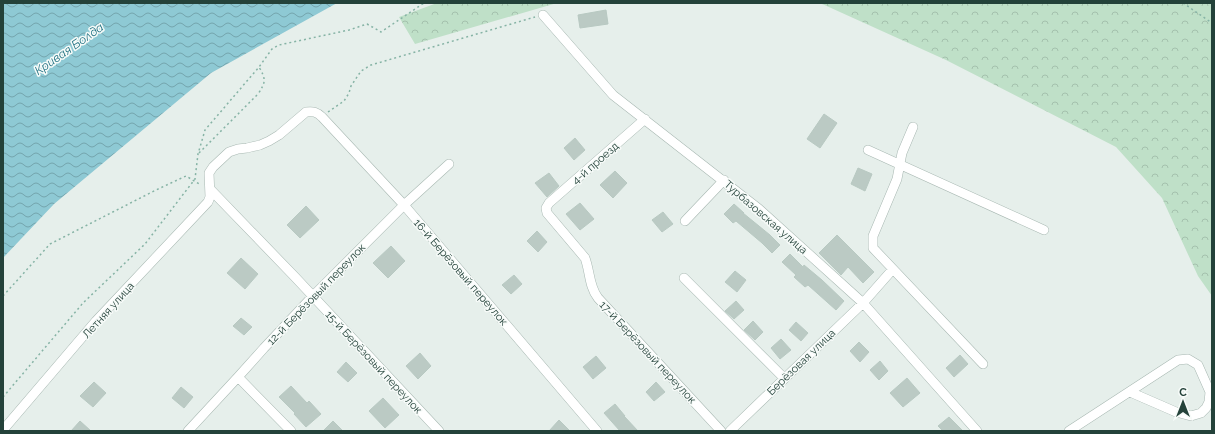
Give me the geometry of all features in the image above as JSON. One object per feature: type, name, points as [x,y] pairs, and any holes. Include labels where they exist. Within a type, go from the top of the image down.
[{"type":"street","name":"Турбазовская улица","points":[[543,15],[613,95],[724,180],[759,209],[863,303],[977,431]]},
{"type":"street","points":[[210,190],[209,173],[213,167],[229,152],[260,145],[269,141],[279,135],[306,112],[315,112],[322,117]]},
{"type":"street","name":"16-й Берёзовый переулок","points":[[322,117],[404,205],[597,431]]},
{"type":"street","name":"4-й проезд","points":[[546,208],[549,203],[645,120]]},
{"type":"street","points":[[913,127],[900,159],[897,179],[873,236],[873,248],[983,364]]},
{"type":"street","points":[[868,150],[1044,230]]},
{"type":"street","name":"12-й Берёзовый переулок","points":[[188,431],[312,297],[404,205],[449,164]]},
{"type":"street","points":[[685,222],[724,180]]},
{"type":"street","name":"15-й Берёзовый переулок","points":[[210,190],[295,277],[312,297],[439,431]]},
{"type":"street","name":"Летняя улица","points":[[3,430],[96,321],[208,202],[210,190]]},
{"type":"street","name":"17-й Берёзовый переулок","points":[[546,208],[547,213],[585,258],[592,289],[598,298],[721,431]]},
{"type":"street","name":"Берёзовая улица","points":[[730,431],[863,303],[893,269]]},
{"type":"street","points":[[684,278],[784,378]]},
{"type":"street","points":[[1069,431],[1178,360],[1188,359],[1198,365],[1210,392],[1209,402],[1206,408],[1201,413],[1192,416],[1176,412],[1130,392]]},
{"type":"street","points":[[238,377],[291,431]]},
{"type":"path","points":[[3,397],[83,303],[145,244],[195,179],[198,154],[204,130],[259,67],[272,49],[279,45],[349,30],[367,24],[381,32],[424,3]]},
{"type":"path","points":[[1183,3],[1212,23]]},
{"type":"path","points":[[322,117],[344,101],[351,86],[361,72],[371,65],[543,15]]},
{"type":"path","points":[[198,154],[258,94],[264,86],[265,77],[259,67]]},
{"type":"path","points":[[3,296],[50,244],[186,176],[210,190]]},
{"type":"green space","points":[[437,3],[557,3],[415,44],[399,17]]},
{"type":"green space","points":[[820,3],[1212,3],[1212,296],[1198,276],[1162,198],[1116,147],[946,60]]},
{"type":"water","name":"Кривая Болда","points":[[3,3],[337,3],[211,73],[54,204],[3,258]]},
{"type":"building","points":[[606,10],[608,24],[580,28],[578,15]]},
{"type":"building","points":[[824,114],[837,123],[820,148],[807,139]]},
{"type":"building","points":[[575,138],[585,150],[574,160],[564,148]]},
{"type":"building","points":[[858,168],[872,174],[865,191],[851,184]]},
{"type":"building","points":[[615,171],[627,183],[613,198],[600,185]]},
{"type":"building","points":[[549,173],[559,186],[547,197],[535,183]]},
{"type":"building","points":[[580,203],[594,219],[580,230],[566,214]]},
{"type":"building","points":[[734,204],[780,245],[772,253],[736,221],[733,223],[724,214]]},
{"type":"building","points":[[306,206],[319,220],[300,238],[287,225]]},
{"type":"building","points":[[663,212],[673,224],[662,232],[652,220]]},
{"type":"building","points":[[537,231],[547,242],[538,252],[527,241]]},
{"type":"building","points":[[837,235],[874,272],[863,283],[848,267],[841,275],[819,253]]},
{"type":"building","points":[[391,246],[405,261],[388,278],[373,263]]},
{"type":"building","points":[[790,254],[803,267],[804,265],[822,280],[844,301],[836,310],[808,285],[805,287],[794,277],[796,275],[782,262]]},
{"type":"building","points":[[241,258],[258,274],[245,289],[227,273]]},
{"type":"building","points":[[735,271],[746,280],[737,292],[725,282]]},
{"type":"building","points":[[514,275],[522,284],[511,294],[502,285]]},
{"type":"building","points":[[736,301],[744,310],[734,319],[725,311]]},
{"type":"building","points":[[241,318],[252,327],[244,335],[233,326]]},
{"type":"building","points":[[753,321],[763,332],[755,340],[744,330]]},
{"type":"building","points":[[796,322],[808,333],[801,341],[789,330]]},
{"type":"building","points":[[781,339],[791,350],[780,359],[771,348]]},
{"type":"building","points":[[859,342],[869,352],[860,362],[850,351]]},
{"type":"building","points":[[420,353],[431,366],[418,379],[406,366]]},
{"type":"building","points":[[960,355],[968,364],[954,377],[946,368]]},
{"type":"building","points":[[596,356],[606,368],[593,379],[583,367]]},
{"type":"building","points":[[880,361],[888,371],[879,380],[870,370]]},
{"type":"building","points":[[346,362],[357,373],[348,382],[337,372]]},
{"type":"building","points":[[907,378],[920,393],[903,407],[890,393]]},
{"type":"building","points":[[94,382],[106,393],[93,407],[80,396]]},
{"type":"building","points":[[656,382],[665,392],[654,401],[646,392]]},
{"type":"building","points":[[291,386],[307,403],[309,401],[321,414],[306,427],[279,397]]},
{"type":"building","points":[[181,387],[193,397],[184,408],[172,398]]},
{"type":"building","points":[[383,398],[399,415],[385,428],[369,411]]},
{"type":"building","points":[[615,404],[638,431],[620,431],[604,413]]},
{"type":"building","points":[[949,417],[963,431],[943,431],[938,426]]},
{"type":"building","points":[[559,420],[570,431],[549,431]]},
{"type":"building","points":[[80,421],[91,431],[71,431]]},
{"type":"building","points":[[333,421],[343,431],[323,431]]}]
